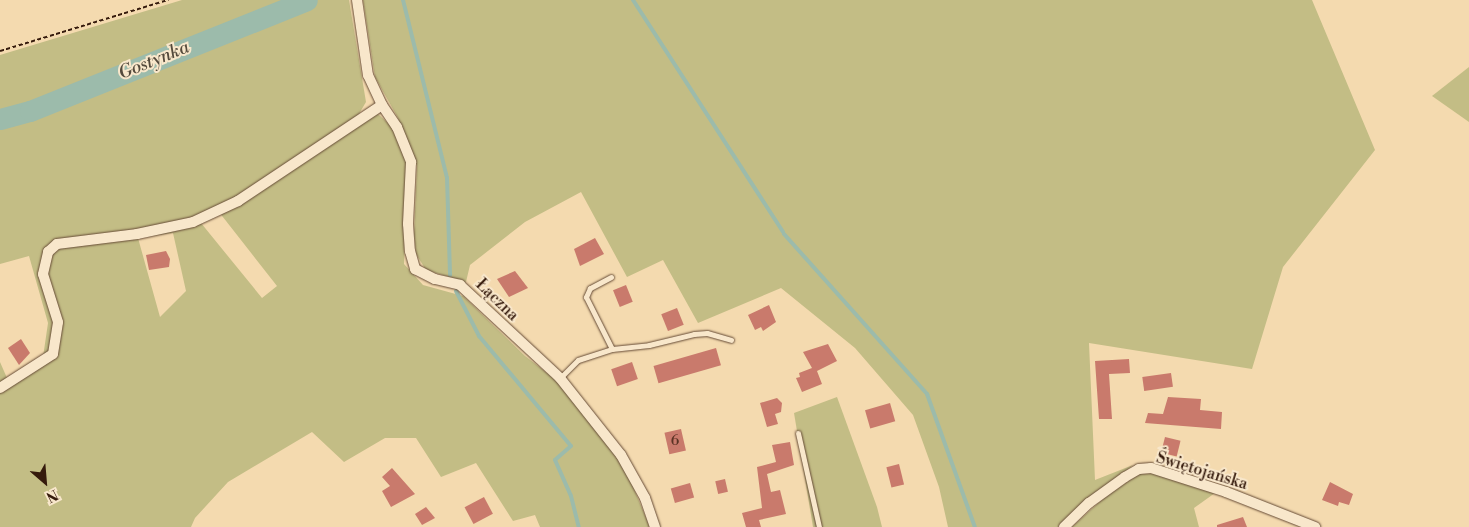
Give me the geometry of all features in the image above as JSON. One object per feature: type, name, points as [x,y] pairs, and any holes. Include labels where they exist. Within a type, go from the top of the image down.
[{"type":"street","name":"Łączna","points":[[357,0],[368,75],[382,105],[397,127],[411,162],[408,224],[410,251],[415,269],[435,279],[460,285],[560,378],[621,455],[645,498],[655,527]]},
{"type":"street","points":[[0,388],[53,354],[58,322],[43,274],[48,252],[57,244],[137,234],[193,222],[238,201],[382,105]]},
{"type":"street","name":"Świętojańska","points":[[1064,527],[1089,502],[1139,469],[1151,468],[1226,492],[1315,527]]},
{"type":"lane","points":[[611,277],[590,288],[586,297],[612,349]]},
{"type":"lane","points":[[560,378],[578,360],[612,349],[649,345],[694,334],[707,333],[731,340]]},
{"type":"lane","points":[[798,433],[819,527]]},
{"type":"path","points":[[0,51],[168,0]]},
{"type":"shaded area","points":[[182,0],[349,0],[366,102],[350,129],[378,114],[391,126],[408,167],[404,264],[423,285],[463,296],[525,356],[560,383],[626,470],[650,527],[540,527],[535,515],[513,521],[476,463],[441,477],[416,438],[385,438],[344,462],[312,432],[228,482],[195,518],[191,527],[0,527],[0,362],[7,378],[43,357],[48,323],[29,256],[0,264],[0,55]],"holes":[[[219,212],[277,286],[262,298],[201,223]],[[173,233],[186,291],[160,317],[138,238]]]},
{"type":"shaded area","points":[[363,0],[1312,0],[1375,150],[1283,267],[1252,369],[1089,343],[1095,480],[1133,465],[1058,527],[948,527],[939,487],[913,415],[855,348],[781,288],[698,323],[663,260],[627,277],[581,192],[525,222],[470,265],[466,282],[426,270],[416,254],[414,234],[417,166],[398,118],[375,77]]},
{"type":"shaded area","points":[[1469,67],[1469,122],[1432,96]]},
{"type":"shaded area","points":[[837,397],[877,507],[882,527],[813,527],[794,413]]},
{"type":"shaded area","points":[[1155,473],[1215,493],[1194,508],[1199,527],[1072,527],[1105,497],[1139,474]]},
{"type":"building","points":[[595,238],[604,254],[580,266],[574,249]]},
{"type":"building","points":[[166,251],[170,259],[169,267],[149,270],[146,255]]},
{"type":"building","points":[[515,271],[528,288],[509,297],[497,279]]},
{"type":"building","points":[[626,285],[633,302],[620,307],[613,290]]},
{"type":"building","points":[[769,305],[776,322],[763,331],[761,327],[755,330],[748,315]]},
{"type":"building","points":[[677,308],[684,325],[668,331],[661,314]]},
{"type":"building","points":[[21,339],[30,353],[19,365],[8,348]]},
{"type":"building","points":[[828,344],[837,361],[817,371],[822,384],[802,392],[796,378],[800,377],[799,373],[812,368],[803,352]]},
{"type":"building","points":[[716,348],[721,365],[658,383],[654,366]]},
{"type":"building","points":[[1129,359],[1130,373],[1109,374],[1112,419],[1099,419],[1095,361]]},
{"type":"building","points":[[632,362],[638,379],[617,386],[611,369]]},
{"type":"building","points":[[1171,373],[1173,387],[1144,391],[1142,377]]},
{"type":"building","points":[[1168,397],[1201,399],[1200,410],[1222,412],[1221,429],[1145,423],[1148,413],[1163,414]]},
{"type":"building","points":[[777,398],[782,403],[781,412],[775,414],[778,424],[767,427],[760,403]]},
{"type":"building","points":[[890,403],[895,421],[870,428],[865,410]]},
{"type":"building","points":[[681,429],[686,450],[669,454],[664,433]]},
{"type":"building","points":[[1165,437],[1181,441],[1177,456],[1161,453]]},
{"type":"building","points":[[790,442],[794,465],[767,474],[771,492],[780,490],[786,514],[759,520],[761,527],[746,527],[742,513],[762,508],[757,467],[776,462],[772,445]]},
{"type":"building","points":[[899,464],[904,484],[891,488],[886,467]]},
{"type":"building","points":[[392,468],[415,494],[391,507],[382,491],[390,486],[382,477]]},
{"type":"building","points":[[725,479],[728,492],[718,494],[715,481]]},
{"type":"building","points":[[1330,482],[1353,494],[1349,505],[1339,502],[1338,506],[1322,500]]},
{"type":"building","points":[[690,483],[694,497],[675,503],[671,489]]},
{"type":"building","points":[[484,497],[493,514],[473,524],[465,507]]},
{"type":"building","points":[[426,507],[435,518],[422,525],[415,514]]},
{"type":"building","points":[[1243,517],[1247,527],[1217,527],[1217,525]]},
{"type":"waterway","name":"Gostynka","points":[[0,119],[30,111],[307,0]]},
{"type":"waterway","points":[[403,0],[447,178],[450,275]]},
{"type":"waterway","points":[[633,0],[783,232]]},
{"type":"waterway","points":[[784,234],[927,394],[975,527]]},
{"type":"waterway","points":[[456,291],[479,336],[571,446],[555,460],[571,496],[579,527]]}]
